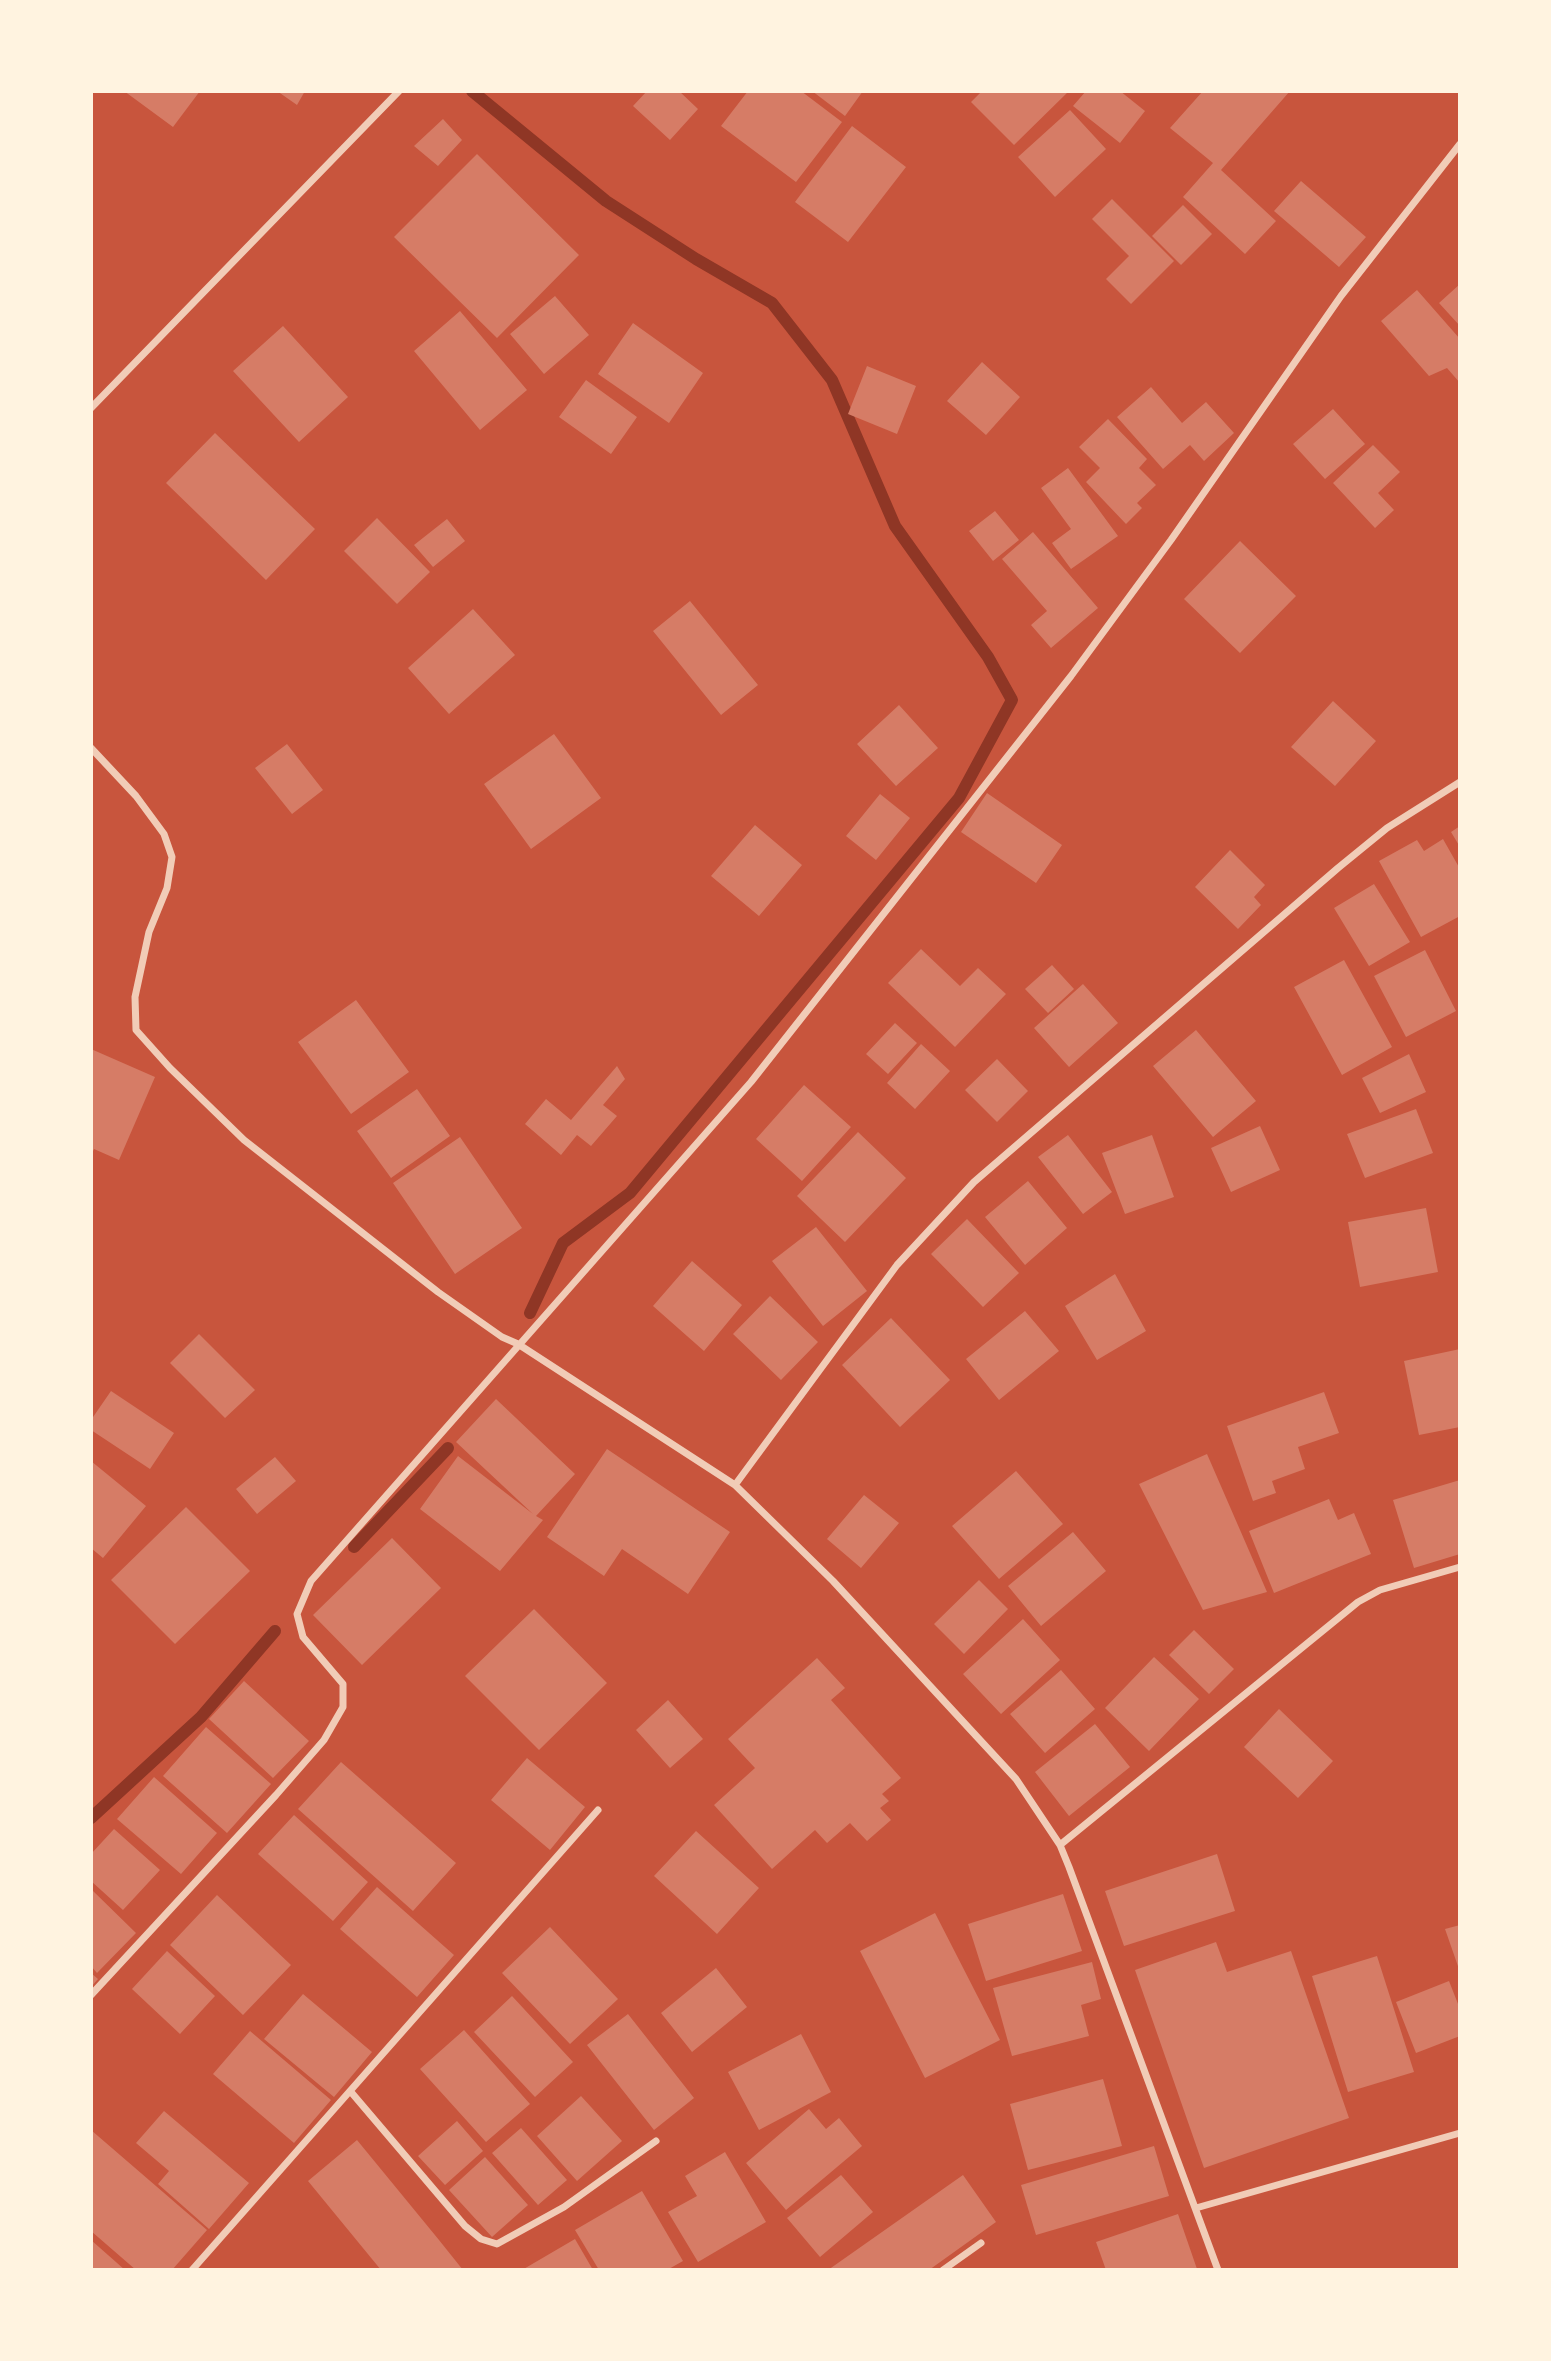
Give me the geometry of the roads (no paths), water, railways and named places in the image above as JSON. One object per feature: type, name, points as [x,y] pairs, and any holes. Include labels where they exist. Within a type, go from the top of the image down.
[{"type":"street","points":[[91,408],[398,91]]},
{"type":"street","points":[[91,1995],[324,1740],[343,1707],[344,1684],[303,1637],[297,1614],[311,1581],[751,1082],[1062,687],[1171,540],[1341,296],[1460,144]]},
{"type":"street","points":[[91,748],[136,796],[164,834],[172,856],[167,888],[149,933],[138,984],[136,1030],[170,1068],[244,1140],[438,1292],[502,1337],[518,1344],[735,1485],[832,1581],[1016,1779],[1060,1844],[1218,2270]]},
{"type":"street","points":[[735,1485],[897,1265],[974,1182],[1338,868],[1387,828],[1460,782]]},
{"type":"street","points":[[1060,1844],[1358,1602],[1380,1590],[1460,1567]]},
{"type":"street","points":[[192,2270],[598,1810]]},
{"type":"street","points":[[351,2092],[465,2226],[481,2239],[497,2245],[564,2207],[656,2141]]},
{"type":"street","points":[[1196,2208],[1460,2133]]},
{"type":"street","points":[[943,2270],[981,2243]]},
{"type":"waterway","points":[[472,91],[606,201],[696,259],[772,303],[832,380],[895,526],[988,657],[1012,700],[959,798],[630,1193],[563,1243],[530,1313]]},
{"type":"waterway","points":[[354,1547],[448,1448]]},
{"type":"waterway","points":[[91,1818],[201,1717],[275,1631]]}]
